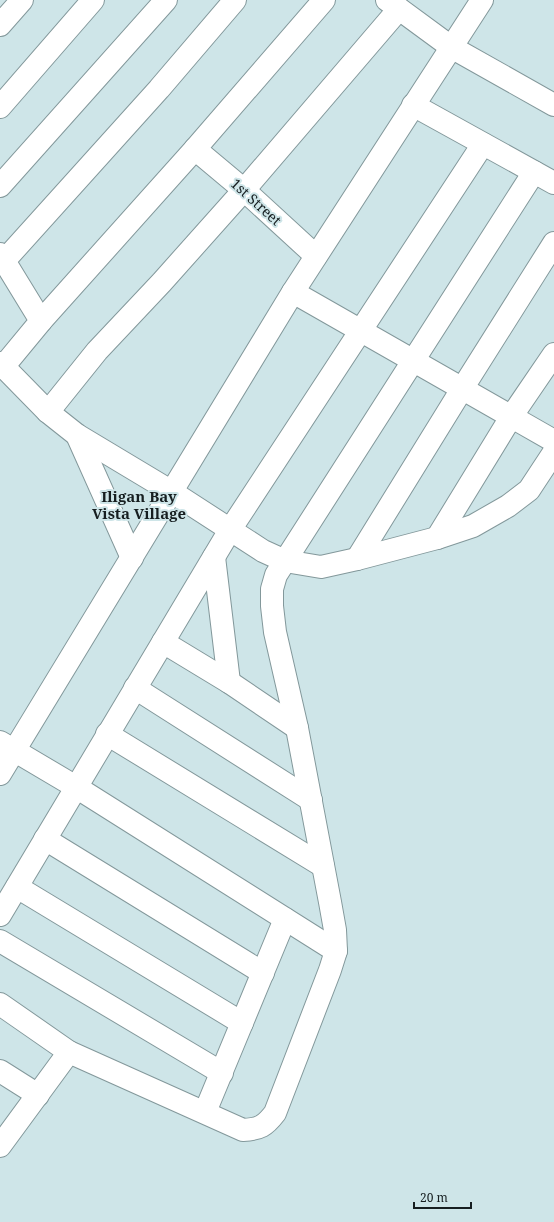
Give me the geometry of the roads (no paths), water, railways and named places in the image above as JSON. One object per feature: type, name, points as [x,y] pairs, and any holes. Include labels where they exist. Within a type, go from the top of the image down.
[{"type":"street","points":[[0,25],[22,0]]},
{"type":"street","points":[[0,106],[93,0]]},
{"type":"street","points":[[0,186],[166,0]]},
{"type":"street","points":[[41,321],[2,257],[159,89],[235,0]]},
{"type":"street","points":[[324,0],[195,149],[2,365],[48,412],[77,435],[172,492],[263,551],[285,561],[321,567],[358,559],[437,538],[473,526],[508,506],[529,490],[554,452]]},
{"type":"street","points":[[0,774],[7,746],[132,558],[293,292],[482,0]]},
{"type":"street","points":[[48,412],[97,351],[162,282],[244,190],[393,4],[451,47],[554,105]]},
{"type":"street","points":[[413,105],[554,183]]},
{"type":"street","points":[[0,915],[230,530],[483,144]]},
{"type":"street","name":"1st Street","points":[[195,149],[244,190],[316,256]]},
{"type":"street","points":[[0,1004],[69,1052],[243,1130],[257,1129],[267,1123],[275,1113],[336,951],[335,930],[311,800],[275,632],[272,589],[276,575],[412,360],[534,172]]},
{"type":"street","points":[[358,559],[462,389],[554,243]]},
{"type":"street","points":[[293,292],[554,441]]},
{"type":"street","points":[[437,538],[511,417],[554,354]]},
{"type":"street","points":[[77,435],[132,558]]},
{"type":"street","points":[[214,557],[229,682]]},
{"type":"street","points":[[163,642],[229,682],[296,728]]},
{"type":"street","points":[[135,688],[311,800]]},
{"type":"street","points":[[107,734],[323,866]]},
{"type":"street","points":[[7,746],[76,787],[336,951]]},
{"type":"street","points":[[45,839],[263,973]]},
{"type":"street","points":[[17,887],[242,1024]]},
{"type":"street","points":[[205,1112],[285,919]]},
{"type":"street","points":[[0,940],[222,1073]]},
{"type":"street","points":[[2,1139],[38,1095],[69,1052]]},
{"type":"street","points":[[0,1071],[38,1095]]},
{"type":"district","name":"Iligan Bay Vista Village","points":[[139,506]]}]
